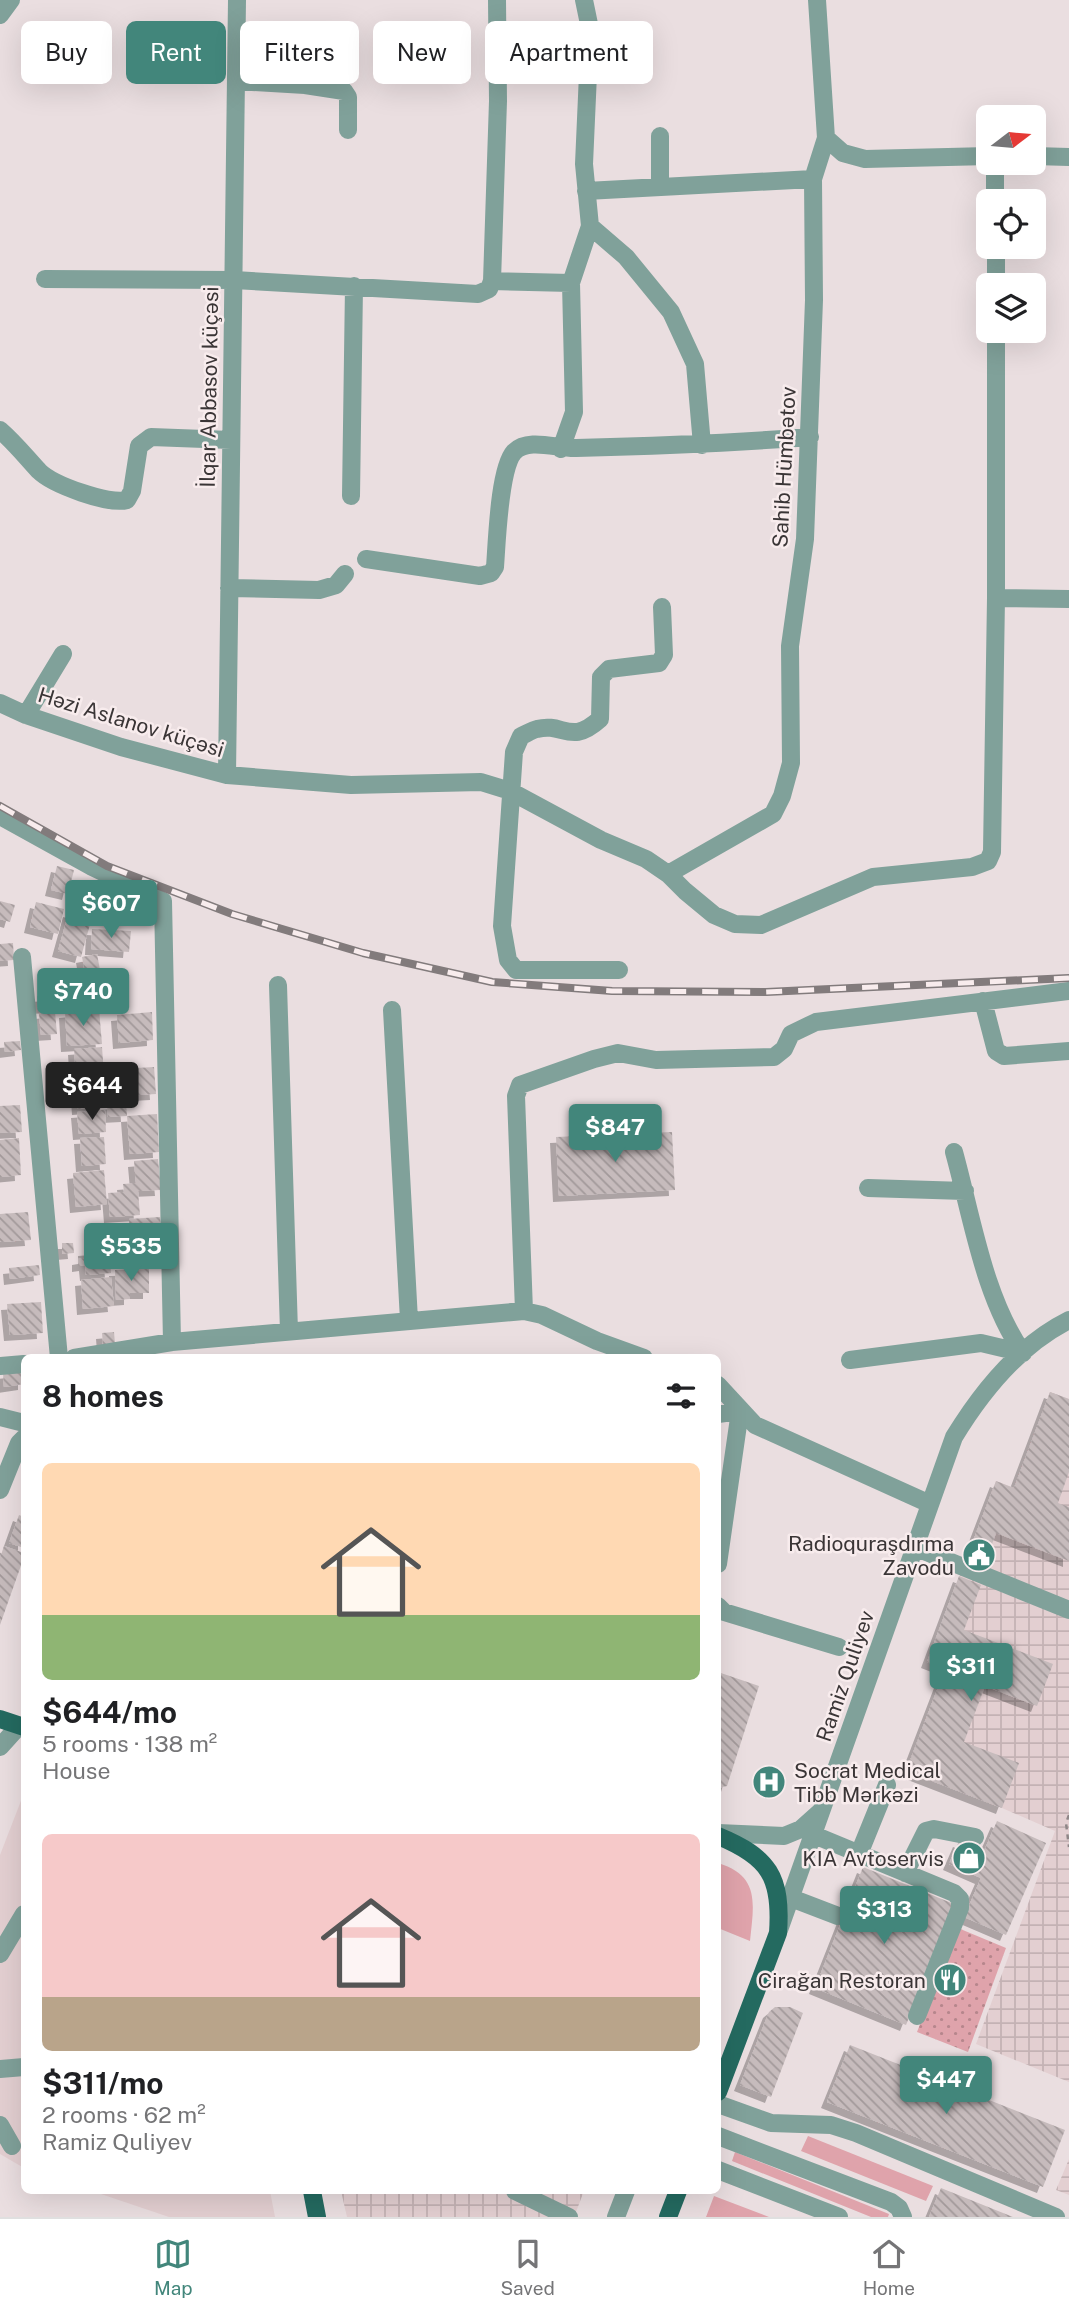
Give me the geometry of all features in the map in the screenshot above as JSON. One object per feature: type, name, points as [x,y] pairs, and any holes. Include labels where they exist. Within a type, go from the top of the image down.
[{"type":"main road","points":[[0,1719],[21,1726]]},
{"type":"main road","points":[[721,1836],[755,1854],[764,1864],[778,1893],[778,1933],[721,2084]]},
{"type":"main road","points":[[313,2194],[317,2217]]},
{"type":"main road","points":[[668,2217],[677,2194]]},
{"type":"street","points":[[0,15],[11,0]]},
{"type":"street","name":"İlqar Abbasov küçəsi","points":[[227,775],[237,0]]},
{"type":"street","points":[[45,279],[233,280],[478,294],[489,289],[492,281],[498,101],[497,0]]},
{"type":"street","points":[[561,449],[574,412],[571,283],[590,226],[584,164],[590,29],[584,0]]},
{"type":"street","name":"Sahib Hümbətov","points":[[668,874],[773,814],[782,796],[791,763],[790,646],[805,539],[810,437],[814,300],[813,179],[826,138],[817,0]]},
{"type":"street","points":[[236,81],[344,90],[348,97],[348,130]]},
{"type":"street","points":[[660,136],[660,187]]},
{"type":"street","points":[[826,138],[843,153],[865,159],[976,156]]},
{"type":"street","points":[[1046,156],[1069,157]]},
{"type":"street","points":[[586,191],[813,179]]},
{"type":"street","points":[[590,226],[626,257],[671,312],[695,364],[702,445]]},
{"type":"street","points":[[492,281],[571,283]]},
{"type":"street","points":[[351,496],[354,286]]},
{"type":"street","points":[[996,343],[996,598],[1069,599]]},
{"type":"street","points":[[0,430],[18,445],[40,473],[70,488],[119,502],[127,500],[132,491],[139,446],[151,437],[231,439]]},
{"type":"street","points":[[366,559],[480,576],[491,573],[495,566],[505,467],[515,450],[532,444],[561,449],[702,445],[810,437]]},
{"type":"street","points":[[229,588],[319,590],[336,585],[345,574]]},
{"type":"street","name":"Həzi Aslanov küçəsi","points":[[0,703],[26,715],[121,747],[227,775],[351,785],[481,782],[510,791],[601,840],[646,859],[668,874],[714,915],[735,924],[761,925],[873,877],[972,867],[988,861],[992,852],[996,598]]},
{"type":"street","points":[[619,970],[516,970],[508,960],[502,926],[514,752],[521,736],[539,728],[576,733],[588,730],[600,719],[601,677],[610,669],[659,663],[664,655],[662,607]]},
{"type":"street","points":[[26,715],[63,654]]},
{"type":"street","points":[[0,816],[92,867],[163,901],[172,1342]]},
{"type":"street","points":[[22,957],[59,1354]]},
{"type":"street","points":[[278,985],[289,1331]]},
{"type":"street","points":[[524,1311],[516,1096],[520,1086],[594,1059],[618,1054],[656,1060],[774,1057],[784,1049],[791,1034],[816,1022],[1069,991]]},
{"type":"street","points":[[983,1001],[996,1051],[1004,1056],[1069,1051]]},
{"type":"street","points":[[392,1010],[409,1320]]},
{"type":"street","points":[[954,1152],[994,1299],[1008,1332],[1023,1353]]},
{"type":"street","points":[[868,1188],[965,1191]]},
{"type":"street","points":[[98,1354],[172,1342],[524,1311],[542,1315],[597,1341],[633,1354]]},
{"type":"street","name":"Ramiz Quliyev","points":[[778,1933],[954,1437],[996,1377],[1049,1330],[1069,1320]]},
{"type":"street","points":[[850,1360],[981,1343],[1023,1353]]},
{"type":"street","points":[[0,1366],[21,1364]]},
{"type":"street","points":[[721,1389],[755,1425],[930,1504]]},
{"type":"street","points":[[1,1411],[21,1421]]},
{"type":"street","points":[[721,1414],[740,1411]]},
{"type":"street","points":[[721,1542],[740,1411]]},
{"type":"street","points":[[0,1490],[21,1442]]},
{"type":"street","points":[[914,1547],[1069,1610]]},
{"type":"street","points":[[721,1609],[839,1647]]},
{"type":"street","points":[[0,1747],[21,1729]]},
{"type":"street","points":[[859,1854],[887,1785]]},
{"type":"street","points":[[721,1835],[784,1836],[801,1829],[822,1810]]},
{"type":"street","points":[[905,1873],[926,1830],[934,1829],[975,1837]]},
{"type":"street","points":[[814,1835],[954,1893],[960,1899],[960,1908],[917,2016]]},
{"type":"street","points":[[791,1898],[838,1916]]},
{"type":"street","points":[[0,1954],[21,1919]]},
{"type":"street","points":[[0,2070],[21,2067]]},
{"type":"street","points":[[721,2105],[771,2123],[831,2125],[856,2133],[1056,2217]]},
{"type":"street","points":[[0,2125],[12,2146]]},
{"type":"street","points":[[721,2137],[891,2202],[899,2208],[903,2217]]},
{"type":"street","points":[[721,2171],[839,2217]]},
{"type":"street","points":[[521,2194],[569,2217]]},
{"type":"street","points":[[616,2217],[625,2194]]},
{"type":"path","points":[[1069,1815],[1066,1823],[1069,1847]]},
{"type":"shaded area","points":[[1050,1392],[1069,1399],[1069,2082],[976,2044],[1055,1831],[906,1771],[945,1670],[927,1662],[996,1481],[1014,1488]]},
{"type":"shaded area","points":[[21,1801],[21,2166],[0,2154],[0,1855]]},
{"type":"shaded area","points":[[721,1864],[741,1875],[748,1883],[753,1903],[750,1941],[721,1929]]},
{"type":"shaded area","points":[[958,1928],[1006,1948],[968,2052],[917,2032]]},
{"type":"shaded area","points":[[808,2136],[933,2186],[926,2201],[801,2151]]},
{"type":"shaded area","points":[[735,2152],[889,2214],[888,2217],[871,2217],[732,2161]]},
{"type":"shaded area","points":[[1069,2159],[1069,2195],[1056,2190]]},
{"type":"shaded area","points":[[101,2194],[271,2194],[275,2217],[169,2217]]},
{"type":"shaded area","points":[[342,2194],[583,2194],[574,2217],[347,2217]]},
{"type":"shaded area","points":[[714,2196],[769,2217],[706,2217]]},
{"type":"building","points":[[57,866],[74,870],[68,894],[51,890]]},
{"type":"building","points":[[95,890],[119,896],[113,920],[90,915]]},
{"type":"building","points":[[0,901],[15,905],[10,922],[0,919]]},
{"type":"building","points":[[36,902],[64,909],[58,934],[30,927]]},
{"type":"building","points":[[69,911],[92,917],[81,957],[58,951]]},
{"type":"building","points":[[92,929],[131,931],[129,952],[91,949]]},
{"type":"building","points":[[13,943],[14,960],[0,961],[0,944]]},
{"type":"building","points":[[97,954],[100,970],[85,973],[82,957]]},
{"type":"building","points":[[114,973],[117,1005],[88,1008],[84,976]]},
{"type":"building","points":[[78,978],[80,1005],[38,1008],[37,996],[52,995],[51,980]]},
{"type":"building","points":[[99,1009],[102,1044],[67,1046],[65,1012]]},
{"type":"building","points":[[55,1012],[57,1034],[41,1035],[39,1013]]},
{"type":"building","points":[[152,1012],[153,1040],[119,1043],[117,1015]]},
{"type":"building","points":[[20,1041],[21,1050],[5,1052],[4,1042]]},
{"type":"building","points":[[102,1047],[104,1075],[76,1077],[74,1049]]},
{"type":"building","points":[[154,1067],[156,1094],[121,1096],[119,1069]]},
{"type":"building","points":[[104,1079],[106,1107],[78,1109],[76,1081]]},
{"type":"building","points":[[126,1102],[127,1116],[108,1117],[107,1104]]},
{"type":"building","points":[[20,1105],[22,1132],[0,1133],[0,1106]]},
{"type":"building","points":[[105,1110],[106,1132],[79,1134],[77,1112]]},
{"type":"building","points":[[157,1114],[159,1152],[130,1154],[127,1116]]},
{"type":"building","points":[[672,1132],[675,1190],[559,1196],[556,1137]]},
{"type":"building","points":[[104,1137],[106,1164],[82,1166],[80,1138]]},
{"type":"building","points":[[19,1138],[21,1175],[0,1177],[0,1140]]},
{"type":"building","points":[[158,1159],[161,1190],[138,1191],[140,1215],[110,1217],[108,1193],[124,1192],[123,1184],[136,1183],[134,1161]]},
{"type":"building","points":[[104,1170],[107,1204],[76,1207],[73,1173]]},
{"type":"building","points":[[28,1212],[31,1240],[0,1242],[0,1214]]},
{"type":"building","points":[[160,1217],[162,1244],[130,1247],[129,1219]]},
{"type":"building","points":[[62,1243],[73,1243],[74,1253],[62,1254]]},
{"type":"building","points":[[109,1248],[111,1273],[86,1275],[85,1265],[78,1266],[78,1259],[84,1258],[84,1250]]},
{"type":"building","points":[[39,1265],[40,1275],[10,1279],[9,1268]]},
{"type":"building","points":[[149,1269],[149,1293],[130,1293],[130,1299],[116,1300],[115,1270]]},
{"type":"building","points":[[111,1277],[114,1306],[83,1309],[81,1280]]},
{"type":"building","points":[[41,1302],[43,1333],[10,1335],[7,1304]]},
{"type":"building","points":[[114,1332],[115,1344],[103,1345],[102,1333]]},
{"type":"building","points":[[21,1371],[21,1384],[4,1387],[3,1373]]},
{"type":"building","points":[[1050,1392],[1069,1399],[1069,1472],[1058,1503],[1069,1507],[1069,1561],[996,1533],[983,1569],[965,1562],[996,1481],[1014,1488]]},
{"type":"building","points":[[19,1515],[21,1547],[9,1543]]},
{"type":"building","points":[[4,1546],[21,1552],[21,1566],[0,1625],[0,1558]]},
{"type":"building","points":[[959,1576],[981,1585],[964,1630],[1053,1664],[1037,1706],[985,1686],[964,1742],[1019,1763],[1002,1808],[906,1771],[945,1669],[927,1662]]},
{"type":"building","points":[[721,1673],[759,1686],[727,1786],[721,1787]]},
{"type":"building","points":[[997,1821],[1046,1843],[1006,1935],[964,1917],[981,1878],[949,1864],[959,1841],[984,1851]]},
{"type":"building","points":[[863,1867],[954,1904],[906,2025],[815,1988]]},
{"type":"building","points":[[775,2007],[790,2007],[803,2013],[771,2097],[740,2085],[769,2012]]},
{"type":"building","points":[[850,2045],[1065,2130],[1043,2187],[827,2102]]},
{"type":"building","points":[[941,2188],[1013,2217],[929,2217]]},
{"type":"railway","points":[[0,806],[107,866],[232,914],[363,953],[492,982],[612,991],[766,992],[1069,978]]},
{"type":"place","name":"Radioquraşdırma Zavodu","points":[[979,1555]]},
{"type":"place","name":"Socrat Medical Tibb Mərkəzi","points":[[769,1782]]},
{"type":"place","name":"KIA Avtoservis","points":[[969,1858]]},
{"type":"place","name":"Cirağan Restoran","points":[[950,1980]]}]
